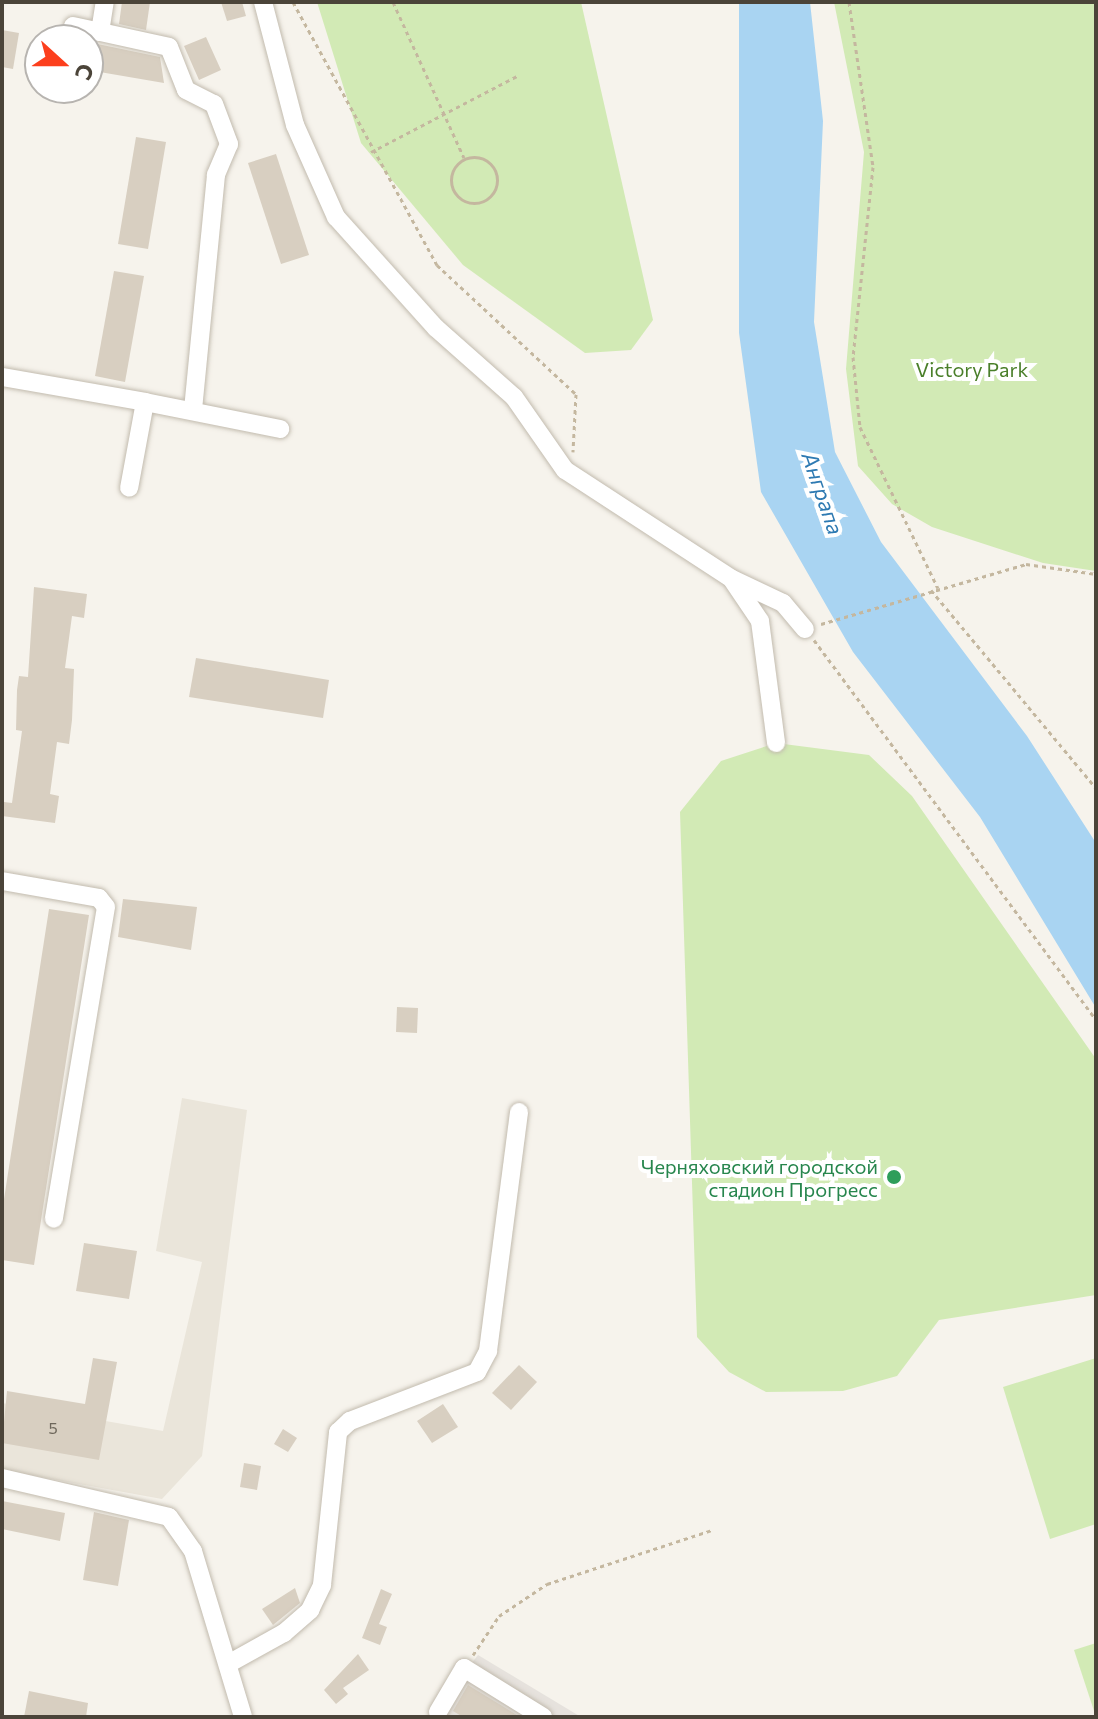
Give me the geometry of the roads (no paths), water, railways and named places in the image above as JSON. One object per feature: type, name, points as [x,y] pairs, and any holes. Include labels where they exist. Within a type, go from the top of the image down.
[{"type":"street","points":[[101,24],[105,2]]},
{"type":"street","points":[[263,2],[295,125],[336,217],[436,328],[514,397],[572,475],[732,579],[783,603],[805,629]]},
{"type":"street","points":[[104,33],[169,47],[186,90],[214,104],[229,144],[216,175],[193,409]]},
{"type":"street","points":[[2,377],[193,409],[280,429]]},
{"type":"street","points":[[129,488],[145,402]]},
{"type":"street","points":[[732,579],[760,621],[776,743]]},
{"type":"street","points":[[2,881],[99,898],[106,907],[54,1219]]},
{"type":"street","points":[[228,1664],[284,1633],[310,1610],[322,1585],[338,1432],[377,1409],[477,1372],[483,1362],[519,1112]]},
{"type":"street","points":[[2,1478],[169,1517],[193,1551],[243,1717]]},
{"type":"street","points":[[439,1715],[464,1668],[543,1717]]},
{"type":"water","name":"Анграпа","points":[[739,2],[810,2],[823,121],[814,322],[835,452],[881,542],[1027,736],[1096,843],[1096,1008],[980,817],[853,652],[761,492],[739,333]]},
{"type":"place","name":"Черняховский городской стадион Прогресс","points":[[894,1177]]},
{"type":"park label","name":"Victory Park","points":[[972,369]]}]
